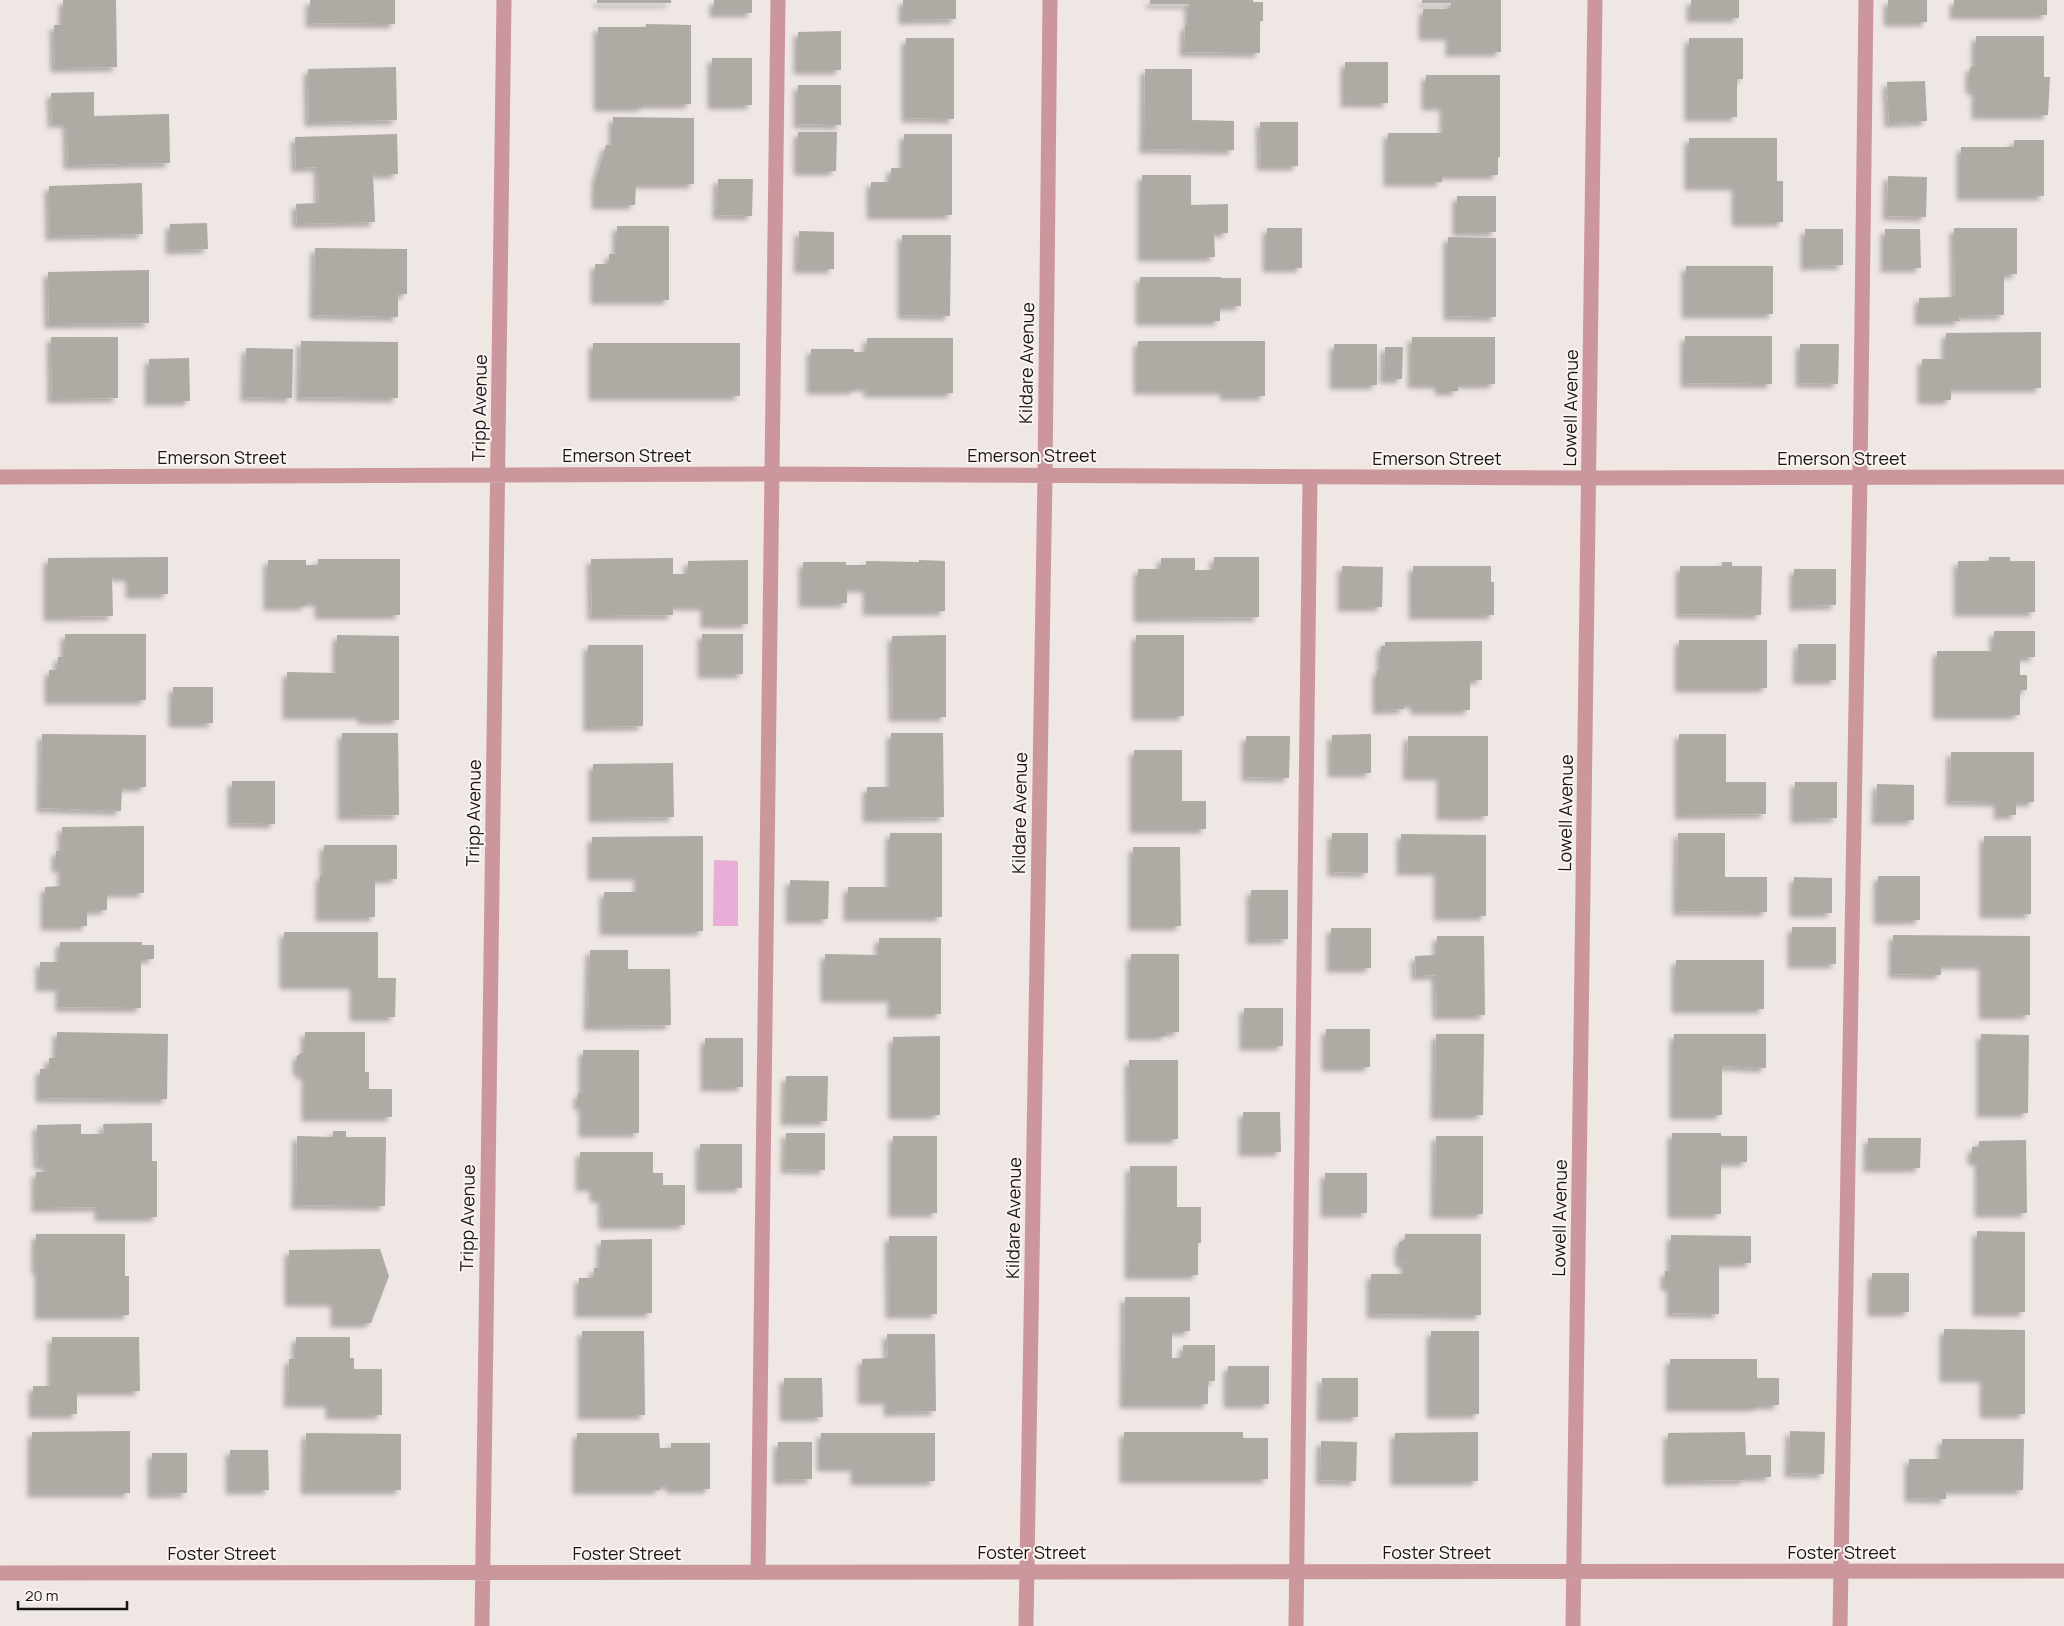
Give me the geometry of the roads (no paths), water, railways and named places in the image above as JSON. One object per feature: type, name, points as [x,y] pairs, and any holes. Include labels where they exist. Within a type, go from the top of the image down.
[{"type":"street","name":"Tripp Avenue","points":[[482,1626],[504,0]]},
{"type":"street","points":[[758,1572],[778,0]]},
{"type":"street","name":"Kildare Avenue","points":[[1026,1626],[1045,475],[1050,0]]},
{"type":"street","name":"Lowell Avenue","points":[[1573,1626],[1595,0]]},
{"type":"street","points":[[1840,1626],[1860,478],[1866,0]]},
{"type":"street","name":"Emerson Street","points":[[0,477],[771,474],[2064,478]]},
{"type":"street","points":[[1296,1626],[1310,477]]},
{"type":"street","name":"Foster Street","points":[[0,1573],[2064,1571]]}]
